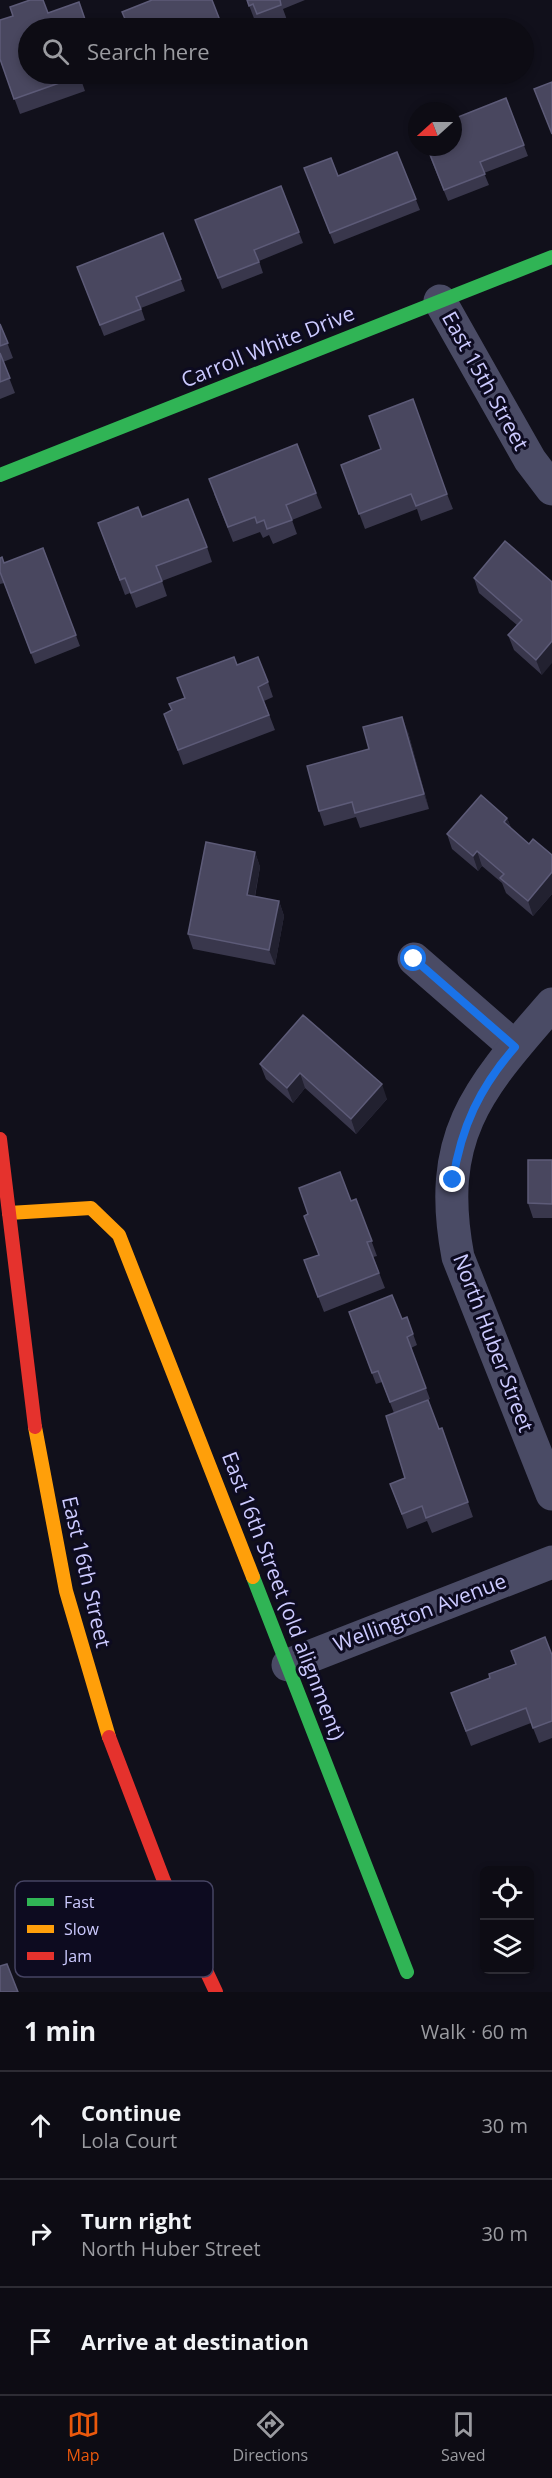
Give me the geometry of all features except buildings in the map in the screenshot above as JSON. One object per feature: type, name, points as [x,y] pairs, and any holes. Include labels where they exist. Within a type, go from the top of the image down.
[{"type":"street","name":"Carroll White Drive","points":[[0,475],[552,257]]},
{"type":"street","name":"East 15th Street","points":[[440,302],[530,460],[552,489]]},
{"type":"street","points":[[414,959],[515,1047]]},
{"type":"street","name":"North Huber Street","points":[[552,1004],[488,1079],[464,1127],[453,1180],[452,1227],[458,1257],[552,1494]]},
{"type":"street","name":"East 16th Street","points":[[0,1139],[37,1445],[53,1531],[95,1698],[148,1848],[164,1881]]},
{"type":"street","name":"East 16th Street (old alignment)","points":[[9,1213],[91,1208],[119,1235],[407,1972]]},
{"type":"street","name":"Wellington Avenue","points":[[288,1665],[552,1562]]},
{"type":"street","name":"East 16th Street","points":[[209,1977],[216,1992]]},
{"type":"traffic: fast","points":[[0,475],[552,257]]},
{"type":"traffic: fast","points":[[253,1577],[407,1972]]},
{"type":"traffic: slow","points":[[9,1213],[91,1208],[119,1235],[253,1577]]},
{"type":"traffic: slow","points":[[35,1427],[66,1591],[109,1737]]},
{"type":"traffic: jam","points":[[0,1139],[35,1427]]},
{"type":"traffic: jam","points":[[109,1737],[164,1881]]},
{"type":"traffic: jam","points":[[209,1977],[216,1992]]},
{"type":"route","points":[[414,959],[515,1047],[488,1079],[472,1106],[457,1149],[453,1180]]}]
